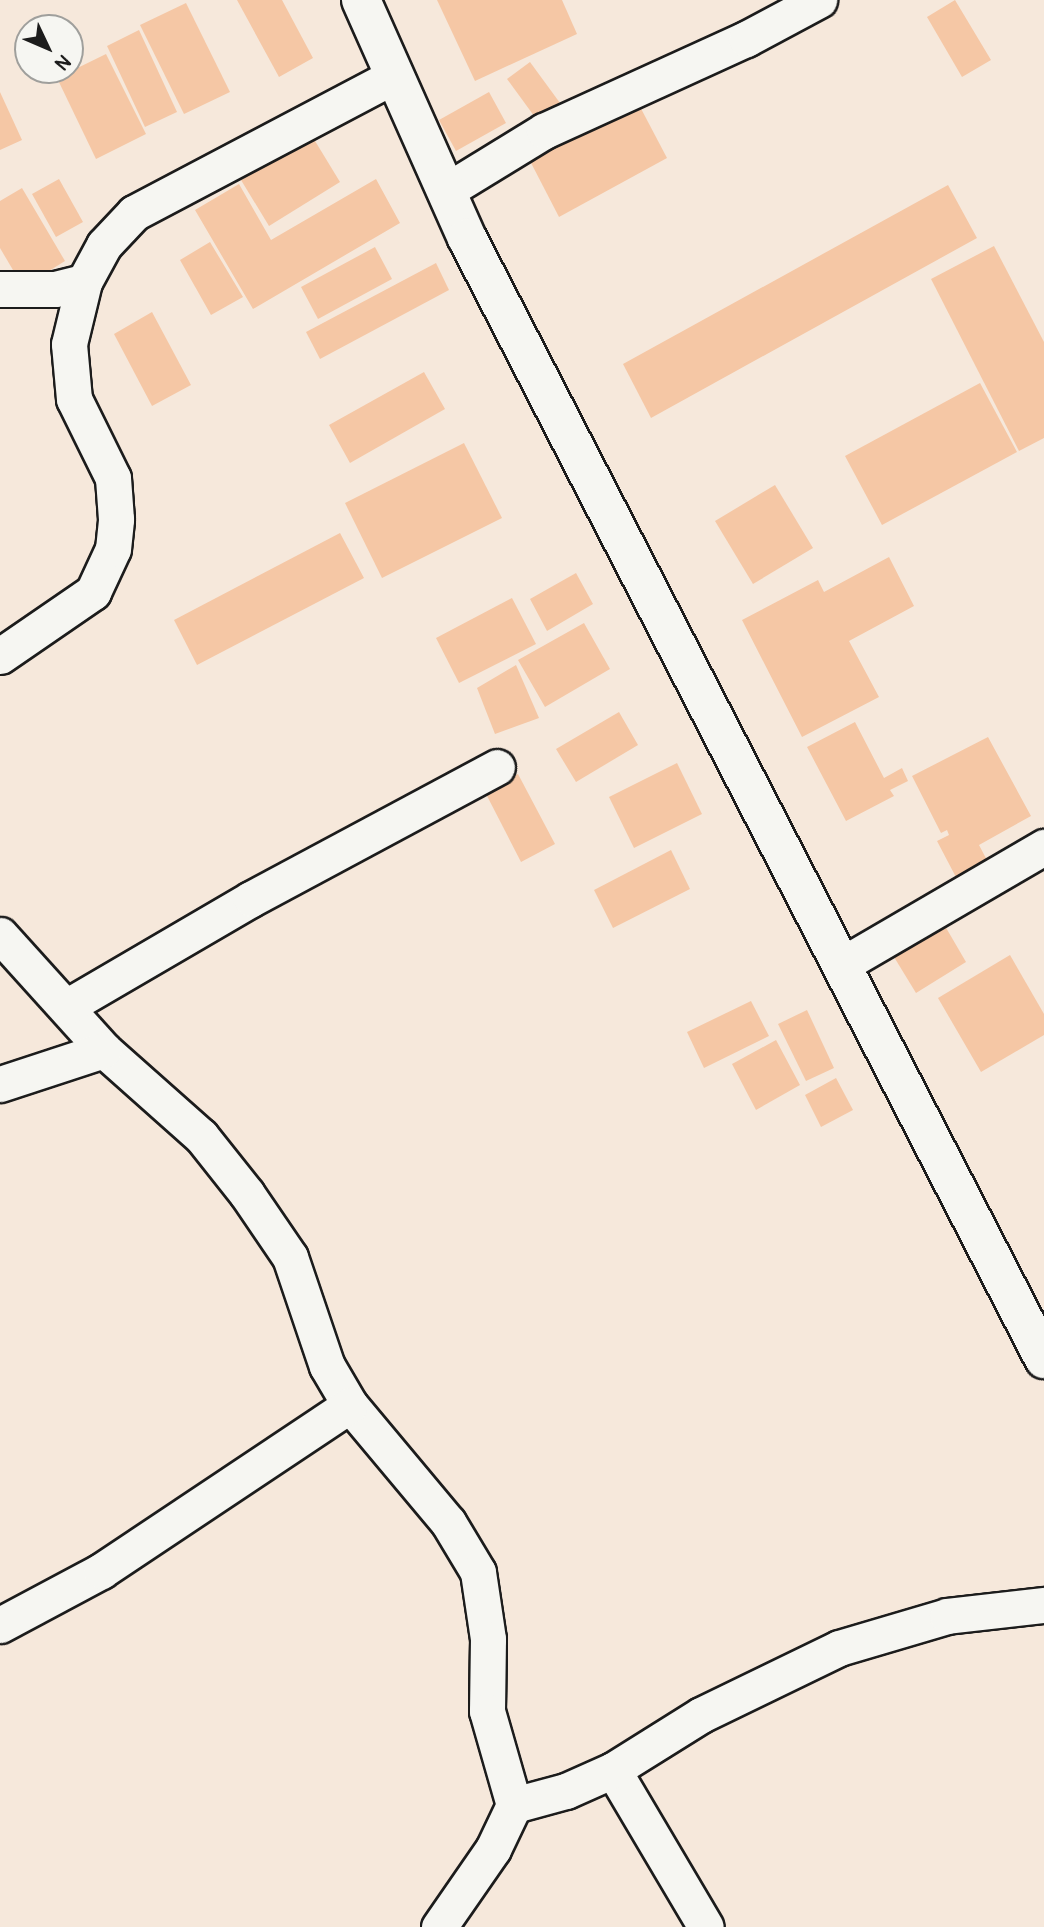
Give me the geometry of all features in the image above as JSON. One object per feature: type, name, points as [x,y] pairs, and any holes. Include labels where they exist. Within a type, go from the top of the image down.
[{"type":"street","points":[[361,0],[446,191],[1044,1359]]},
{"type":"street","points":[[446,191],[544,131],[746,39],[819,0]]},
{"type":"street","points":[[0,656],[93,592],[113,549],[113,478],[74,399],[69,344],[84,282],[104,245],[134,213],[394,76]]},
{"type":"street","points":[[0,289],[55,289],[84,282]]},
{"type":"street","points":[[65,1007],[251,900],[497,767]]},
{"type":"street","points":[[843,964],[1044,848]]},
{"type":"street","points":[[0,935],[104,1050],[201,1136],[247,1194],[290,1257],[327,1366],[350,1405],[448,1522],[478,1572],[488,1639],[487,1711],[514,1805],[493,1849],[445,1924]]},
{"type":"street","points":[[0,1084],[104,1050]]},
{"type":"street","points":[[0,1625],[101,1571],[350,1405]]},
{"type":"street","points":[[514,1805],[566,1791],[613,1770],[701,1715],[839,1648],[947,1616],[1044,1605]]},
{"type":"street","points":[[613,1770],[706,1927]]},
{"type":"building","points":[[237,0],[282,0],[313,58],[279,77]]},
{"type":"building","points":[[437,0],[562,0],[577,34],[475,81]]},
{"type":"building","points":[[955,0],[991,60],[962,77],[927,17]]},
{"type":"building","points":[[186,3],[230,92],[184,114],[140,25]]},
{"type":"building","points":[[139,30],[177,112],[145,127],[107,46]]},
{"type":"building","points":[[106,54],[146,134],[96,159],[60,84],[84,84],[84,65]]},
{"type":"building","points":[[530,62],[560,103],[537,120],[507,79]]},
{"type":"building","points":[[0,92],[22,140],[0,150]]},
{"type":"building","points":[[489,92],[506,123],[456,151],[439,120]]},
{"type":"building","points":[[637,101],[667,158],[559,217],[529,159]]},
{"type":"building","points":[[312,136],[340,182],[269,226],[241,180]]},
{"type":"building","points":[[59,179],[83,222],[56,237],[32,194]]},
{"type":"building","points":[[376,179],[400,223],[253,309],[195,210],[239,184],[271,240]]},
{"type":"building","points":[[948,185],[977,238],[651,418],[623,364]]},
{"type":"building","points":[[22,188],[65,261],[23,287],[0,248],[0,201]]},
{"type":"building","points":[[210,242],[243,297],[211,315],[180,260]]},
{"type":"building","points":[[994,246],[1044,342],[1044,438],[1019,451],[931,279]]},
{"type":"building","points":[[375,247],[392,279],[318,319],[301,287]]},
{"type":"building","points":[[436,263],[449,290],[320,359],[306,332]]},
{"type":"building","points":[[152,312],[191,385],[152,406],[114,334]]},
{"type":"building","points":[[424,372],[445,409],[350,463],[329,425]]},
{"type":"building","points":[[980,383],[1017,452],[882,525],[845,456]]},
{"type":"building","points":[[464,443],[502,518],[382,578],[345,503]]},
{"type":"building","points":[[775,485],[813,548],[753,584],[715,521]]},
{"type":"building","points":[[340,533],[364,578],[197,665],[174,620]]},
{"type":"building","points":[[889,557],[914,606],[849,641],[879,697],[802,737],[742,620],[818,580],[824,592]]},
{"type":"building","points":[[576,573],[593,604],[547,631],[530,599]]},
{"type":"building","points":[[512,598],[536,644],[459,683],[436,638]]},
{"type":"building","points":[[584,623],[610,669],[545,707],[518,660]]},
{"type":"building","points":[[516,665],[539,718],[495,734],[477,688]]},
{"type":"building","points":[[619,712],[638,745],[576,782],[556,749]]},
{"type":"building","points":[[855,722],[884,778],[902,768],[908,781],[890,790],[894,796],[846,821],[807,747]]},
{"type":"building","points":[[988,737],[1031,816],[979,845],[989,864],[958,881],[937,841],[949,835],[947,830],[941,833],[912,776]]},
{"type":"building","points":[[677,763],[702,814],[634,848],[609,797]]},
{"type":"building","points":[[518,774],[555,844],[521,862],[485,792]]},
{"type":"building","points":[[671,850],[690,889],[613,928],[594,890]]},
{"type":"building","points":[[945,926],[966,962],[916,993],[894,957]]},
{"type":"building","points":[[1010,955],[1044,1014],[1044,1035],[981,1072],[938,998]]},
{"type":"building","points":[[751,1001],[769,1036],[704,1068],[687,1032]]},
{"type":"building","points":[[807,1010],[834,1068],[806,1081],[778,1024]]},
{"type":"building","points":[[776,1040],[800,1085],[756,1110],[732,1064]]},
{"type":"building","points":[[836,1078],[853,1110],[821,1127],[805,1095]]}]
